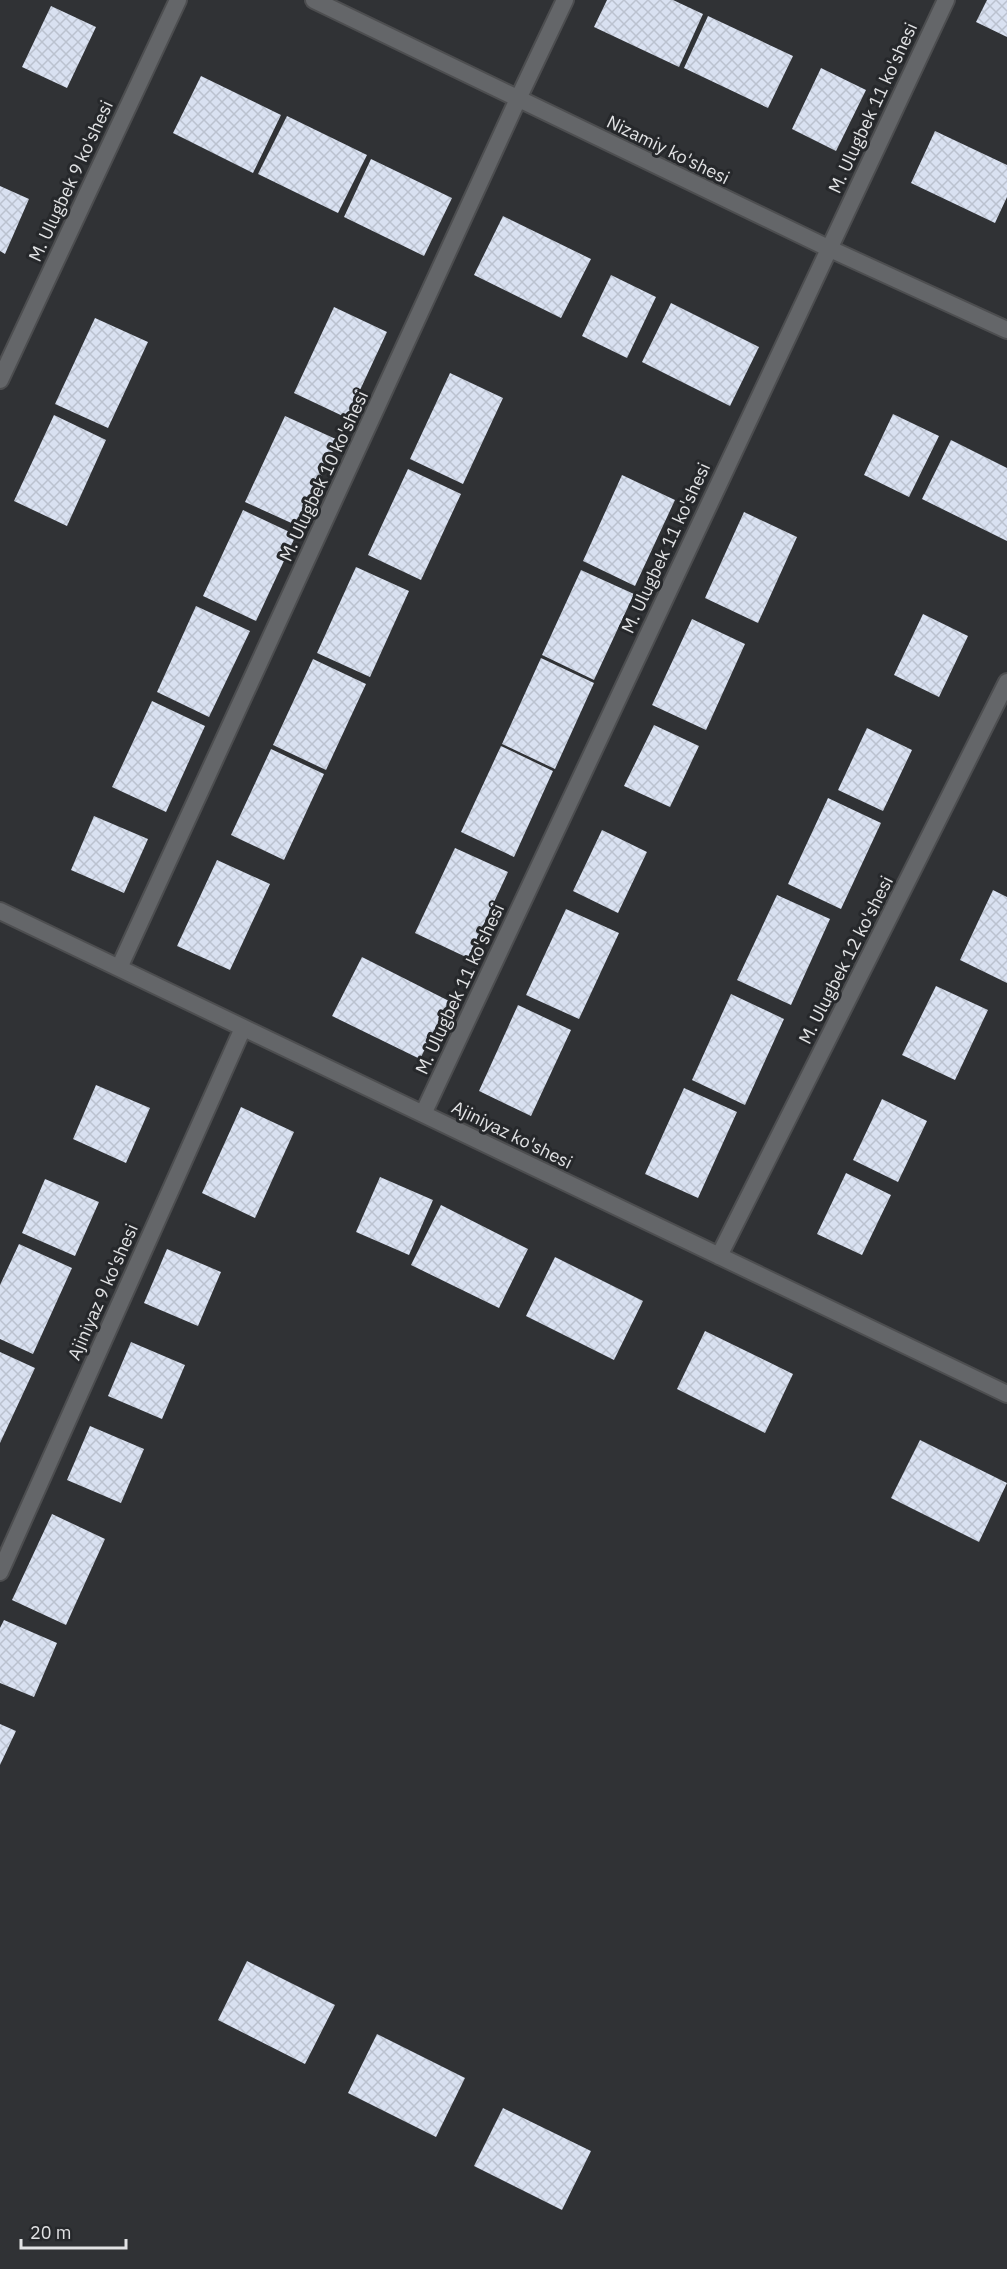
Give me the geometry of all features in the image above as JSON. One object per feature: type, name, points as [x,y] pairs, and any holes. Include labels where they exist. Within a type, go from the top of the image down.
[{"type":"street","name":"M. Ulugbek 9 ko'shesi","points":[[0,380],[178,0]]},
{"type":"street","name":"Nizamiy ko'shesi","points":[[314,0],[828,248],[1007,330]]},
{"type":"street","name":"M. Ulugbek 10 ko'shesi","points":[[119,968],[565,0]]},
{"type":"street","name":"M. Ulugbek 11 ko'shesi","points":[[423,1114],[946,0]]},
{"type":"street","name":"M. Ulugbek 12 ko'shesi","points":[[719,1256],[1007,682]]},
{"type":"street","name":"Ajiniyaz ko'shesi","points":[[0,911],[1007,1394]]},
{"type":"street","name":"Ajiniyaz 9 ko'shesi","points":[[0,1572],[243,1028]]},
{"type":"building","points":[[607,0],[673,0],[703,14],[679,67],[594,27]]},
{"type":"building","points":[[987,0],[1007,0],[1007,37],[976,22]]},
{"type":"building","points":[[51,6],[96,27],[67,88],[22,67]]},
{"type":"building","points":[[708,16],[793,56],[768,108],[684,68]]},
{"type":"building","points":[[821,68],[866,90],[836,151],[792,129]]},
{"type":"building","points":[[201,76],[281,115],[253,173],[173,133]]},
{"type":"building","points":[[287,116],[367,155],[338,213],[258,174]]},
{"type":"building","points":[[935,131],[1007,165],[1007,197],[995,223],[911,183]]},
{"type":"building","points":[[371,159],[452,198],[424,256],[344,217]]},
{"type":"building","points":[[0,186],[29,199],[5,254],[0,251]]},
{"type":"building","points":[[503,216],[591,259],[561,318],[474,275]]},
{"type":"building","points":[[611,275],[656,297],[627,358],[582,336]]},
{"type":"building","points":[[671,303],[759,347],[730,406],[642,362]]},
{"type":"building","points":[[334,307],[387,332],[347,418],[294,393]]},
{"type":"building","points":[[95,318],[148,342],[108,428],[55,404]]},
{"type":"building","points":[[450,373],[503,398],[463,484],[410,459]]},
{"type":"building","points":[[893,414],[939,436],[909,497],[864,475]]},
{"type":"building","points":[[54,415],[106,440],[67,526],[14,501]]},
{"type":"building","points":[[285,416],[338,440],[298,526],[245,502]]},
{"type":"building","points":[[951,440],[1007,468],[1007,541],[922,499]]},
{"type":"building","points":[[408,469],[461,494],[421,580],[368,555]]},
{"type":"building","points":[[622,475],[675,500],[635,586],[583,561]]},
{"type":"building","points":[[243,510],[296,535],[256,621],[203,596]]},
{"type":"building","points":[[744,512],[797,537],[758,623],[705,598]]},
{"type":"building","points":[[356,567],[409,591],[370,677],[317,653]]},
{"type":"building","points":[[581,570],[634,594],[594,680],[542,655]]},
{"type":"building","points":[[196,606],[250,631],[209,717],[157,692]]},
{"type":"building","points":[[923,614],[968,636],[939,697],[894,675]]},
{"type":"building","points":[[692,619],[745,644],[706,730],[652,705]]},
{"type":"building","points":[[541,658],[594,683],[555,769],[502,744]]},
{"type":"building","points":[[313,659],[366,684],[326,770],[273,745]]},
{"type":"building","points":[[152,701],[205,726],[166,812],[112,787]]},
{"type":"building","points":[[654,725],[699,746],[670,807],[624,786]]},
{"type":"building","points":[[867,728],[912,750],[883,811],[838,790]]},
{"type":"building","points":[[501,746],[553,771],[514,857],[461,832]]},
{"type":"building","points":[[271,749],[324,774],[284,860],[231,835]]},
{"type":"building","points":[[828,798],[881,823],[841,909],[788,884]]},
{"type":"building","points":[[94,816],[148,839],[124,893],[71,870]]},
{"type":"building","points":[[602,830],[647,852],[618,913],[573,891]]},
{"type":"building","points":[[455,848],[508,872],[468,958],[415,933]]},
{"type":"building","points":[[217,860],[270,884],[230,970],[177,946]]},
{"type":"building","points":[[993,890],[1007,897],[1007,983],[960,960]]},
{"type":"building","points":[[777,895],[830,919],[791,1005],[737,980]]},
{"type":"building","points":[[566,909],[619,933],[579,1019],[526,995]]},
{"type":"building","points":[[362,957],[449,1001],[420,1059],[332,1016]]},
{"type":"building","points":[[936,986],[988,1010],[955,1080],[902,1055]]},
{"type":"building","points":[[731,994],[784,1019],[745,1105],[692,1080]]},
{"type":"building","points":[[518,1005],[571,1030],[531,1116],[479,1091]]},
{"type":"building","points":[[96,1085],[150,1108],[126,1163],[73,1139]]},
{"type":"building","points":[[684,1088],[737,1112],[698,1198],[645,1174]]},
{"type":"building","points":[[882,1099],[927,1121],[898,1182],[853,1160]]},
{"type":"building","points":[[241,1107],[294,1132],[255,1218],[202,1193]]},
{"type":"building","points":[[846,1173],[891,1195],[862,1255],[817,1234]]},
{"type":"building","points":[[380,1177],[433,1200],[409,1255],[356,1232]]},
{"type":"building","points":[[45,1179],[99,1202],[75,1256],[22,1233]]},
{"type":"building","points":[[441,1205],[528,1249],[499,1308],[411,1265]]},
{"type":"building","points":[[19,1244],[72,1268],[33,1354],[0,1339],[0,1285]]},
{"type":"building","points":[[167,1249],[221,1272],[198,1326],[144,1303]]},
{"type":"building","points":[[555,1257],[643,1301],[614,1360],[526,1316]]},
{"type":"building","points":[[705,1331],[793,1374],[765,1433],[677,1389]]},
{"type":"building","points":[[131,1342],[185,1365],[162,1419],[108,1396]]},
{"type":"building","points":[[0,1352],[35,1368],[0,1443]]},
{"type":"building","points":[[90,1426],[144,1449],[121,1503],[67,1480]]},
{"type":"building","points":[[920,1440],[1007,1483],[979,1542],[891,1498]]},
{"type":"building","points":[[52,1514],[105,1539],[66,1625],[12,1600]]},
{"type":"building","points":[[4,1620],[57,1643],[34,1697],[0,1683],[0,1628]]},
{"type":"building","points":[[0,1724],[16,1731],[0,1765]]},
{"type":"building","points":[[247,1961],[335,2005],[305,2064],[218,2020]]},
{"type":"building","points":[[377,2034],[465,2078],[436,2137],[348,2093]]},
{"type":"building","points":[[503,2108],[591,2151],[562,2210],[474,2166]]}]
